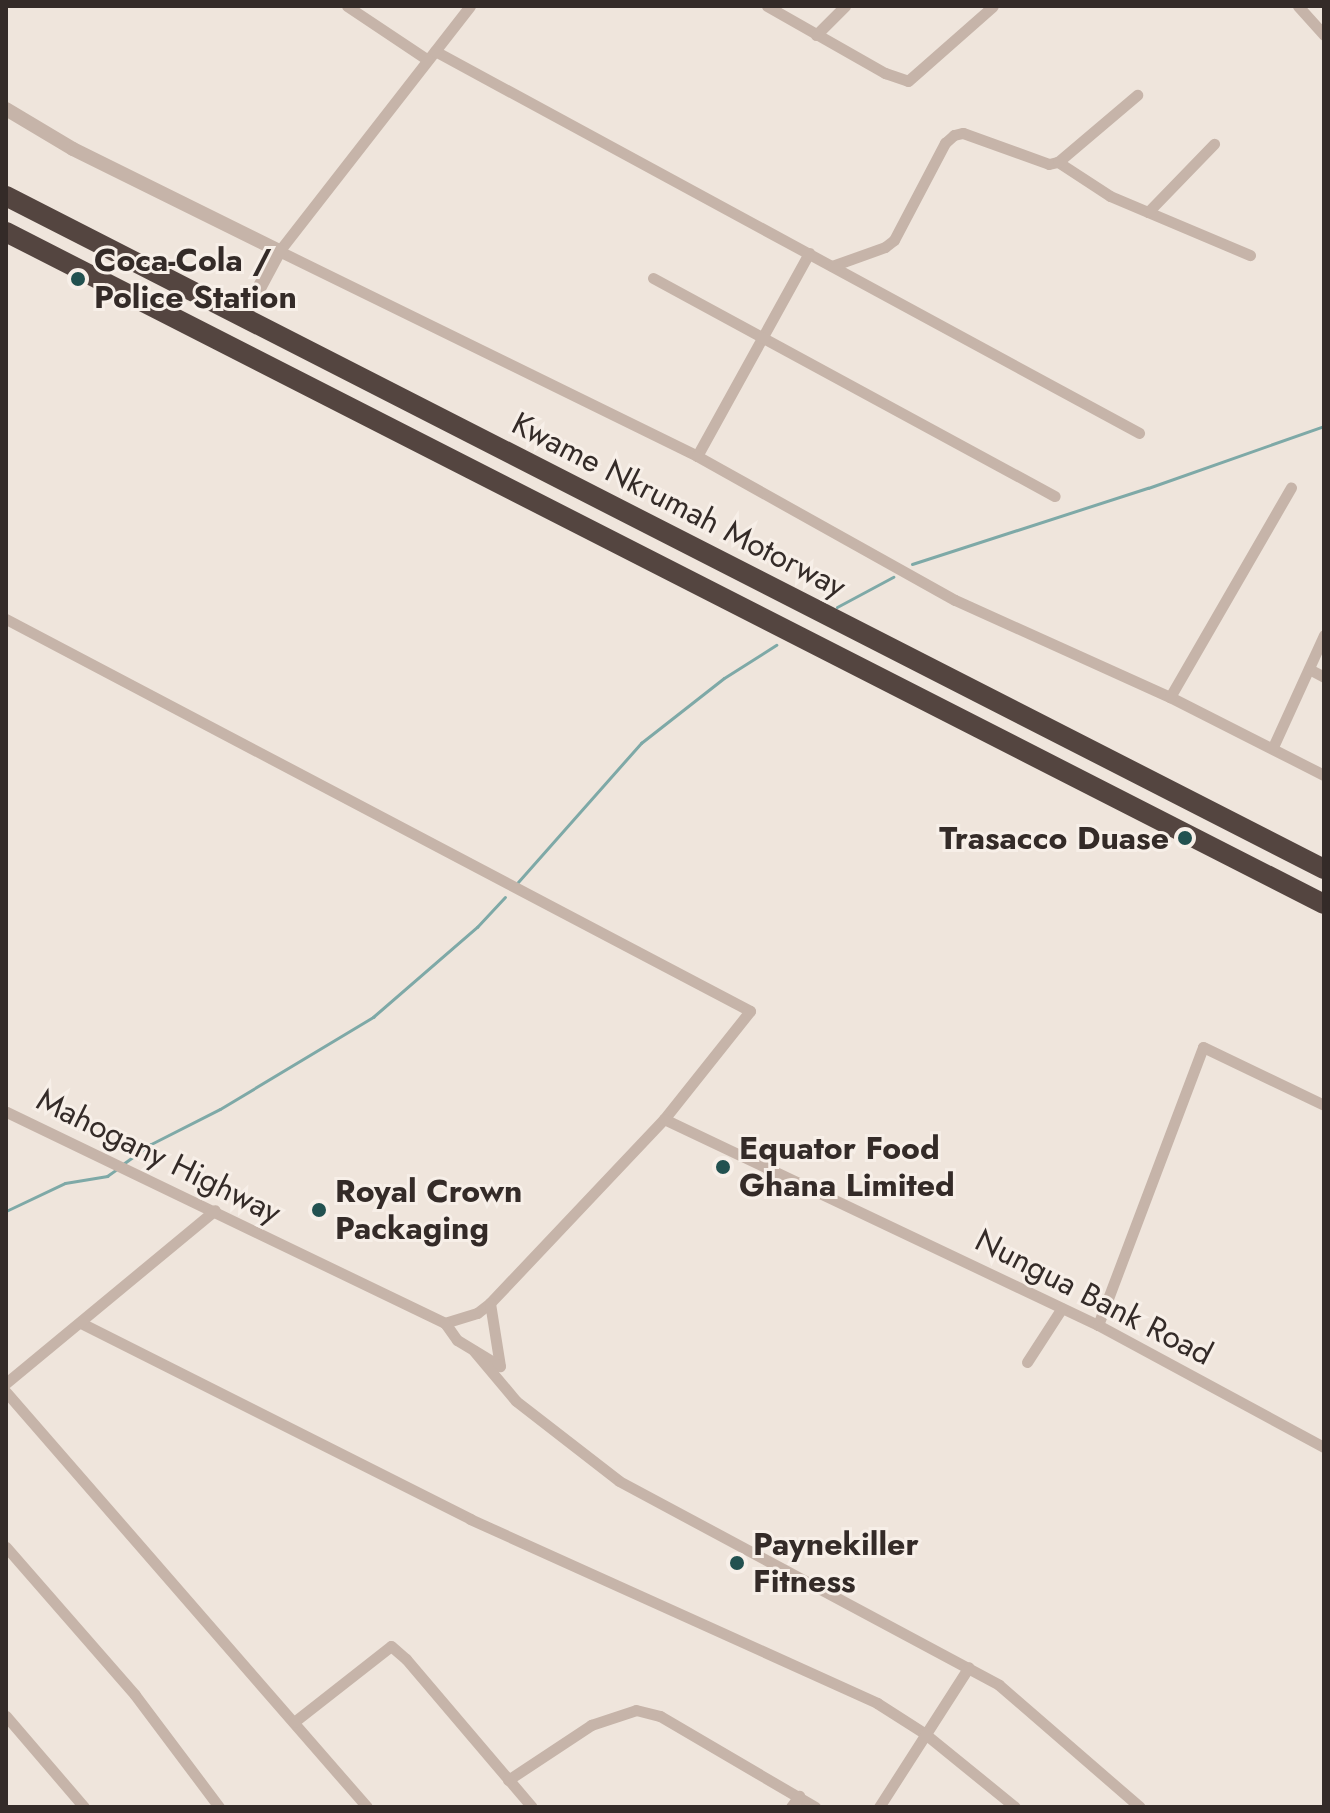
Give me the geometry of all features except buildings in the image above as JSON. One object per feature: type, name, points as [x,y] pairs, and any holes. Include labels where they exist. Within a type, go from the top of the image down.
[{"type":"highway","name":"Kwame Nkrumah Motorway","points":[[6,196],[1324,869]]},
{"type":"highway","name":"Kwame Nkrumah Motorway","points":[[6,232],[1324,904]]},
{"type":"street","points":[[347,6],[431,56],[809,253],[1139,433]]},
{"type":"street","points":[[243,318],[279,251],[470,6]]},
{"type":"street","points":[[767,6],[885,73],[908,81],[993,6]]},
{"type":"street","points":[[816,35],[845,6]]},
{"type":"street","points":[[1298,6],[1324,35]]},
{"type":"street","points":[[832,266],[885,247],[894,240],[945,143],[954,135],[963,133],[1041,164],[1058,162],[1137,95]]},
{"type":"street","points":[[6,109],[73,149],[697,456],[955,600],[1170,697],[1324,775]]},
{"type":"street","points":[[1148,212],[1214,144]]},
{"type":"street","points":[[1058,162],[1110,196],[1250,255]]},
{"type":"street","points":[[697,456],[809,253]]},
{"type":"street","points":[[653,278],[762,340],[1055,496]]},
{"type":"street","points":[[1170,697],[1291,487]]},
{"type":"street","points":[[6,619],[750,1011],[664,1119],[490,1303],[463,1319],[445,1323]]},
{"type":"street","points":[[1273,747],[1324,635]]},
{"type":"street","points":[[1309,669],[1324,677]]},
{"type":"street","points":[[1098,1325],[1203,1047],[1324,1105]]},
{"type":"street","name":"Mahogany Highway","points":[[6,1112],[445,1323],[457,1340],[474,1351],[516,1401],[619,1481],[999,1685],[1140,1807]]},
{"type":"street","name":"Nungua Bank Road","points":[[664,1119],[1098,1325],[1324,1447]]},
{"type":"street","points":[[6,1383],[215,1210]]},
{"type":"street","points":[[474,1351],[500,1366],[490,1303]]},
{"type":"street","points":[[1027,1362],[1062,1308]]},
{"type":"street","points":[[81,1323],[484,1525],[877,1703],[924,1733],[1015,1807]]},
{"type":"street","points":[[6,1392],[367,1807]]},
{"type":"street","points":[[6,1547],[135,1695],[219,1807]]},
{"type":"street","points":[[294,1722],[391,1646],[406,1659],[532,1807]]},
{"type":"street","points":[[879,1807],[969,1667]]},
{"type":"street","points":[[508,1780],[591,1725],[636,1710],[660,1716],[815,1807]]},
{"type":"street","points":[[6,1716],[84,1807]]},
{"type":"street","points":[[791,1807],[799,1796]]},
{"type":"waterway","points":[[912,564],[1148,488],[1324,426]]},
{"type":"waterway","points":[[837,607],[893,577]]},
{"type":"waterway","points":[[518,882],[641,743],[724,678],[776,645]]},
{"type":"waterway","points":[[123,1164],[151,1144],[220,1109],[373,1017],[477,927],[505,897]]},
{"type":"waterway","points":[[6,1211],[65,1183],[107,1176],[117,1169]]},
{"type":"place","name":"Coca-Cola / Police Station","points":[[78,279]]},
{"type":"place","name":"Trasacco Duase","points":[[1185,838]]},
{"type":"place","name":"Equator Food Ghana Limited","points":[[723,1167]]},
{"type":"place","name":"Royal Crown Packaging","points":[[319,1210]]},
{"type":"place","name":"Paynekiller Fitness","points":[[737,1563]]}]
